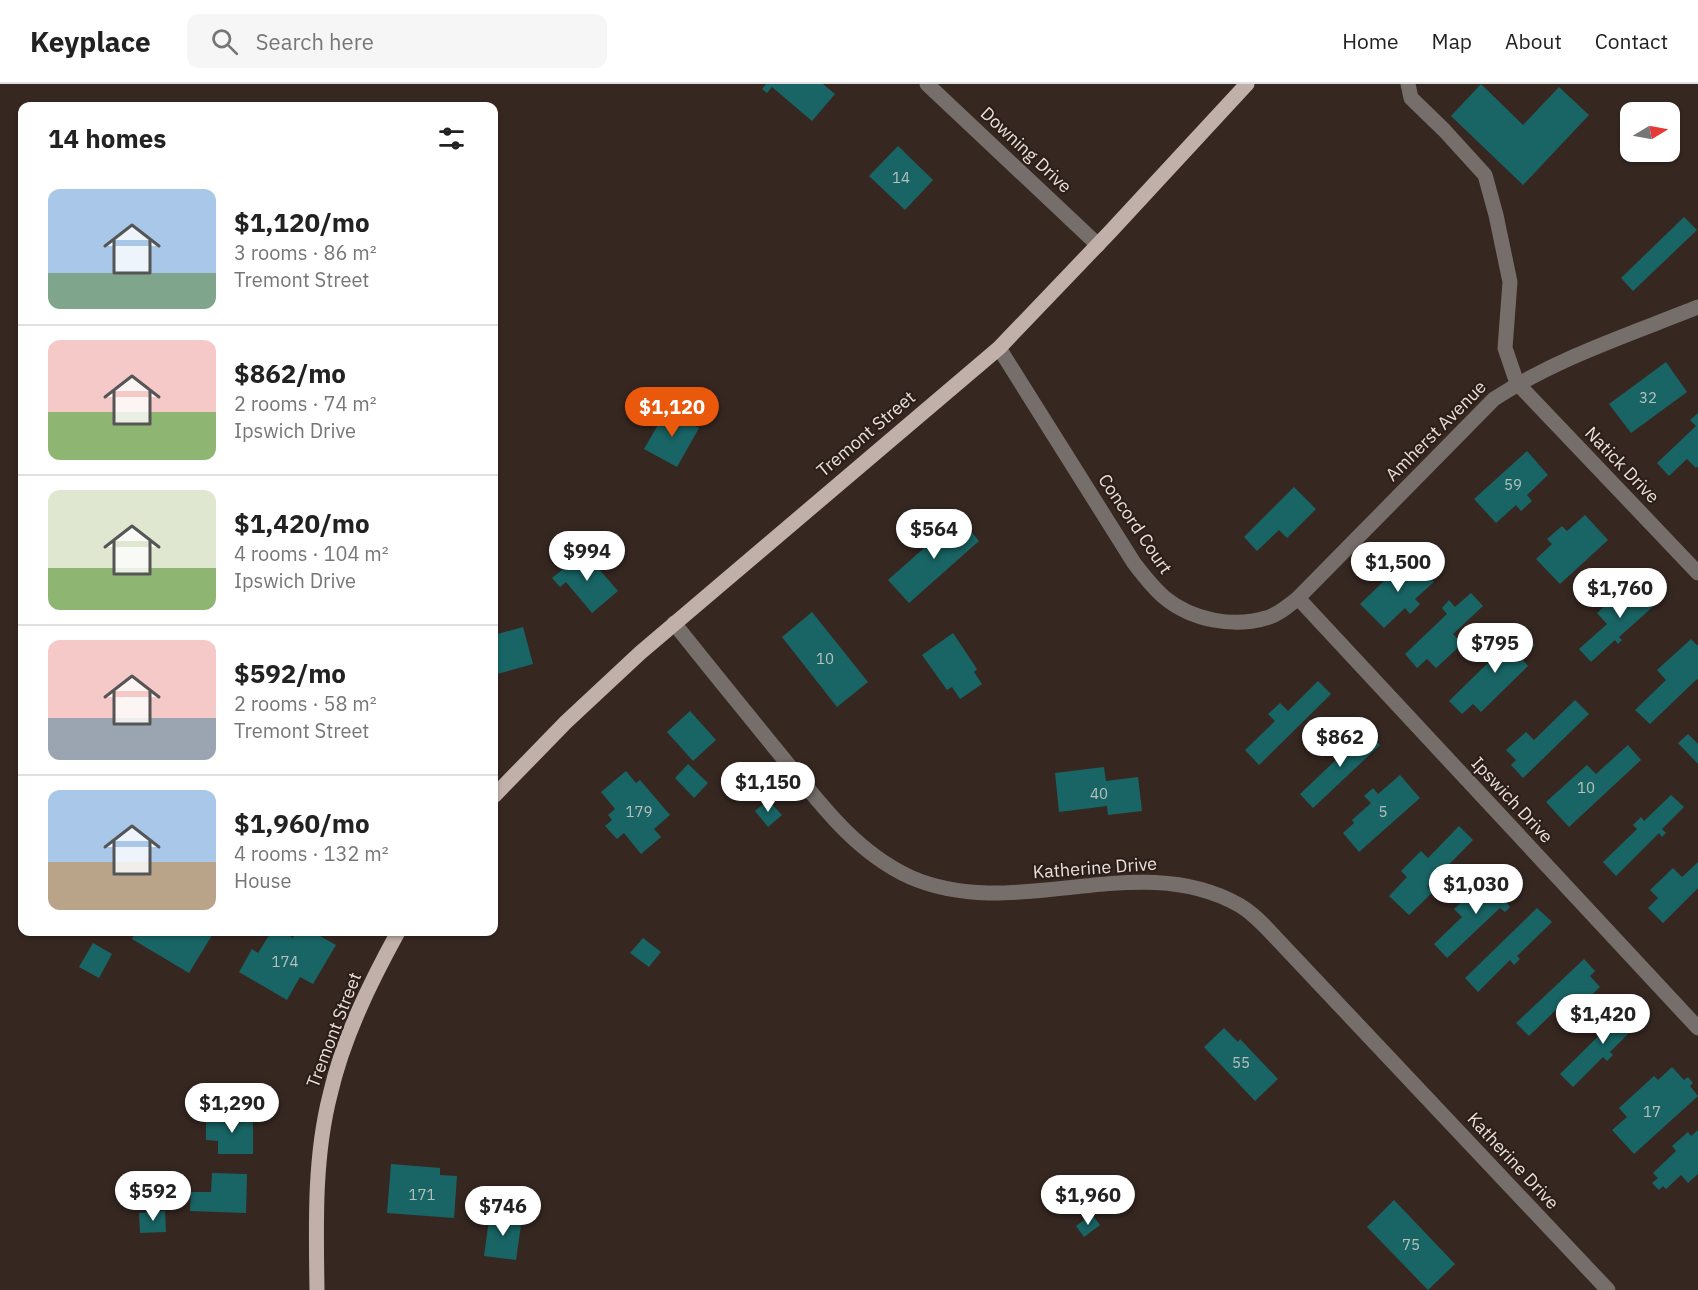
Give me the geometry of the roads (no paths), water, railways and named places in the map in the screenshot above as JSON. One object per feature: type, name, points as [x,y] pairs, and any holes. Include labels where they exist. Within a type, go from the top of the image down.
[{"type":"main road","name":"Tremont Street","points":[[498,792],[574,715],[674,623],[999,348],[1247,84]]},
{"type":"main road","name":"Tremont Street","points":[[317,1290],[318,1190],[323,1127],[329,1096],[354,1023],[396,936]]},
{"type":"street","name":"Downing Drive","points":[[927,84],[1098,244]]},
{"type":"street","points":[[1408,84],[1411,98],[1485,174],[1510,282],[1505,348],[1517,383]]},
{"type":"street","name":"Amherst Avenue","points":[[1298,598],[1494,399],[1517,383],[1568,358],[1698,307]]},
{"type":"street","name":"Concord Court","points":[[999,348],[1134,563],[1149,583],[1166,599],[1200,617],[1232,622],[1266,618],[1279,613],[1298,598]]},
{"type":"street","name":"Natick Drive","points":[[1517,383],[1698,573]]},
{"type":"street","name":"Ipswich Drive","points":[[1298,598],[1698,1028]]},
{"type":"street","name":"Katherine Drive","points":[[674,623],[827,812],[864,848],[888,865],[911,877],[938,886],[993,893],[1043,891],[1129,882],[1176,883],[1220,896],[1241,906],[1276,938],[1608,1290]]}]
